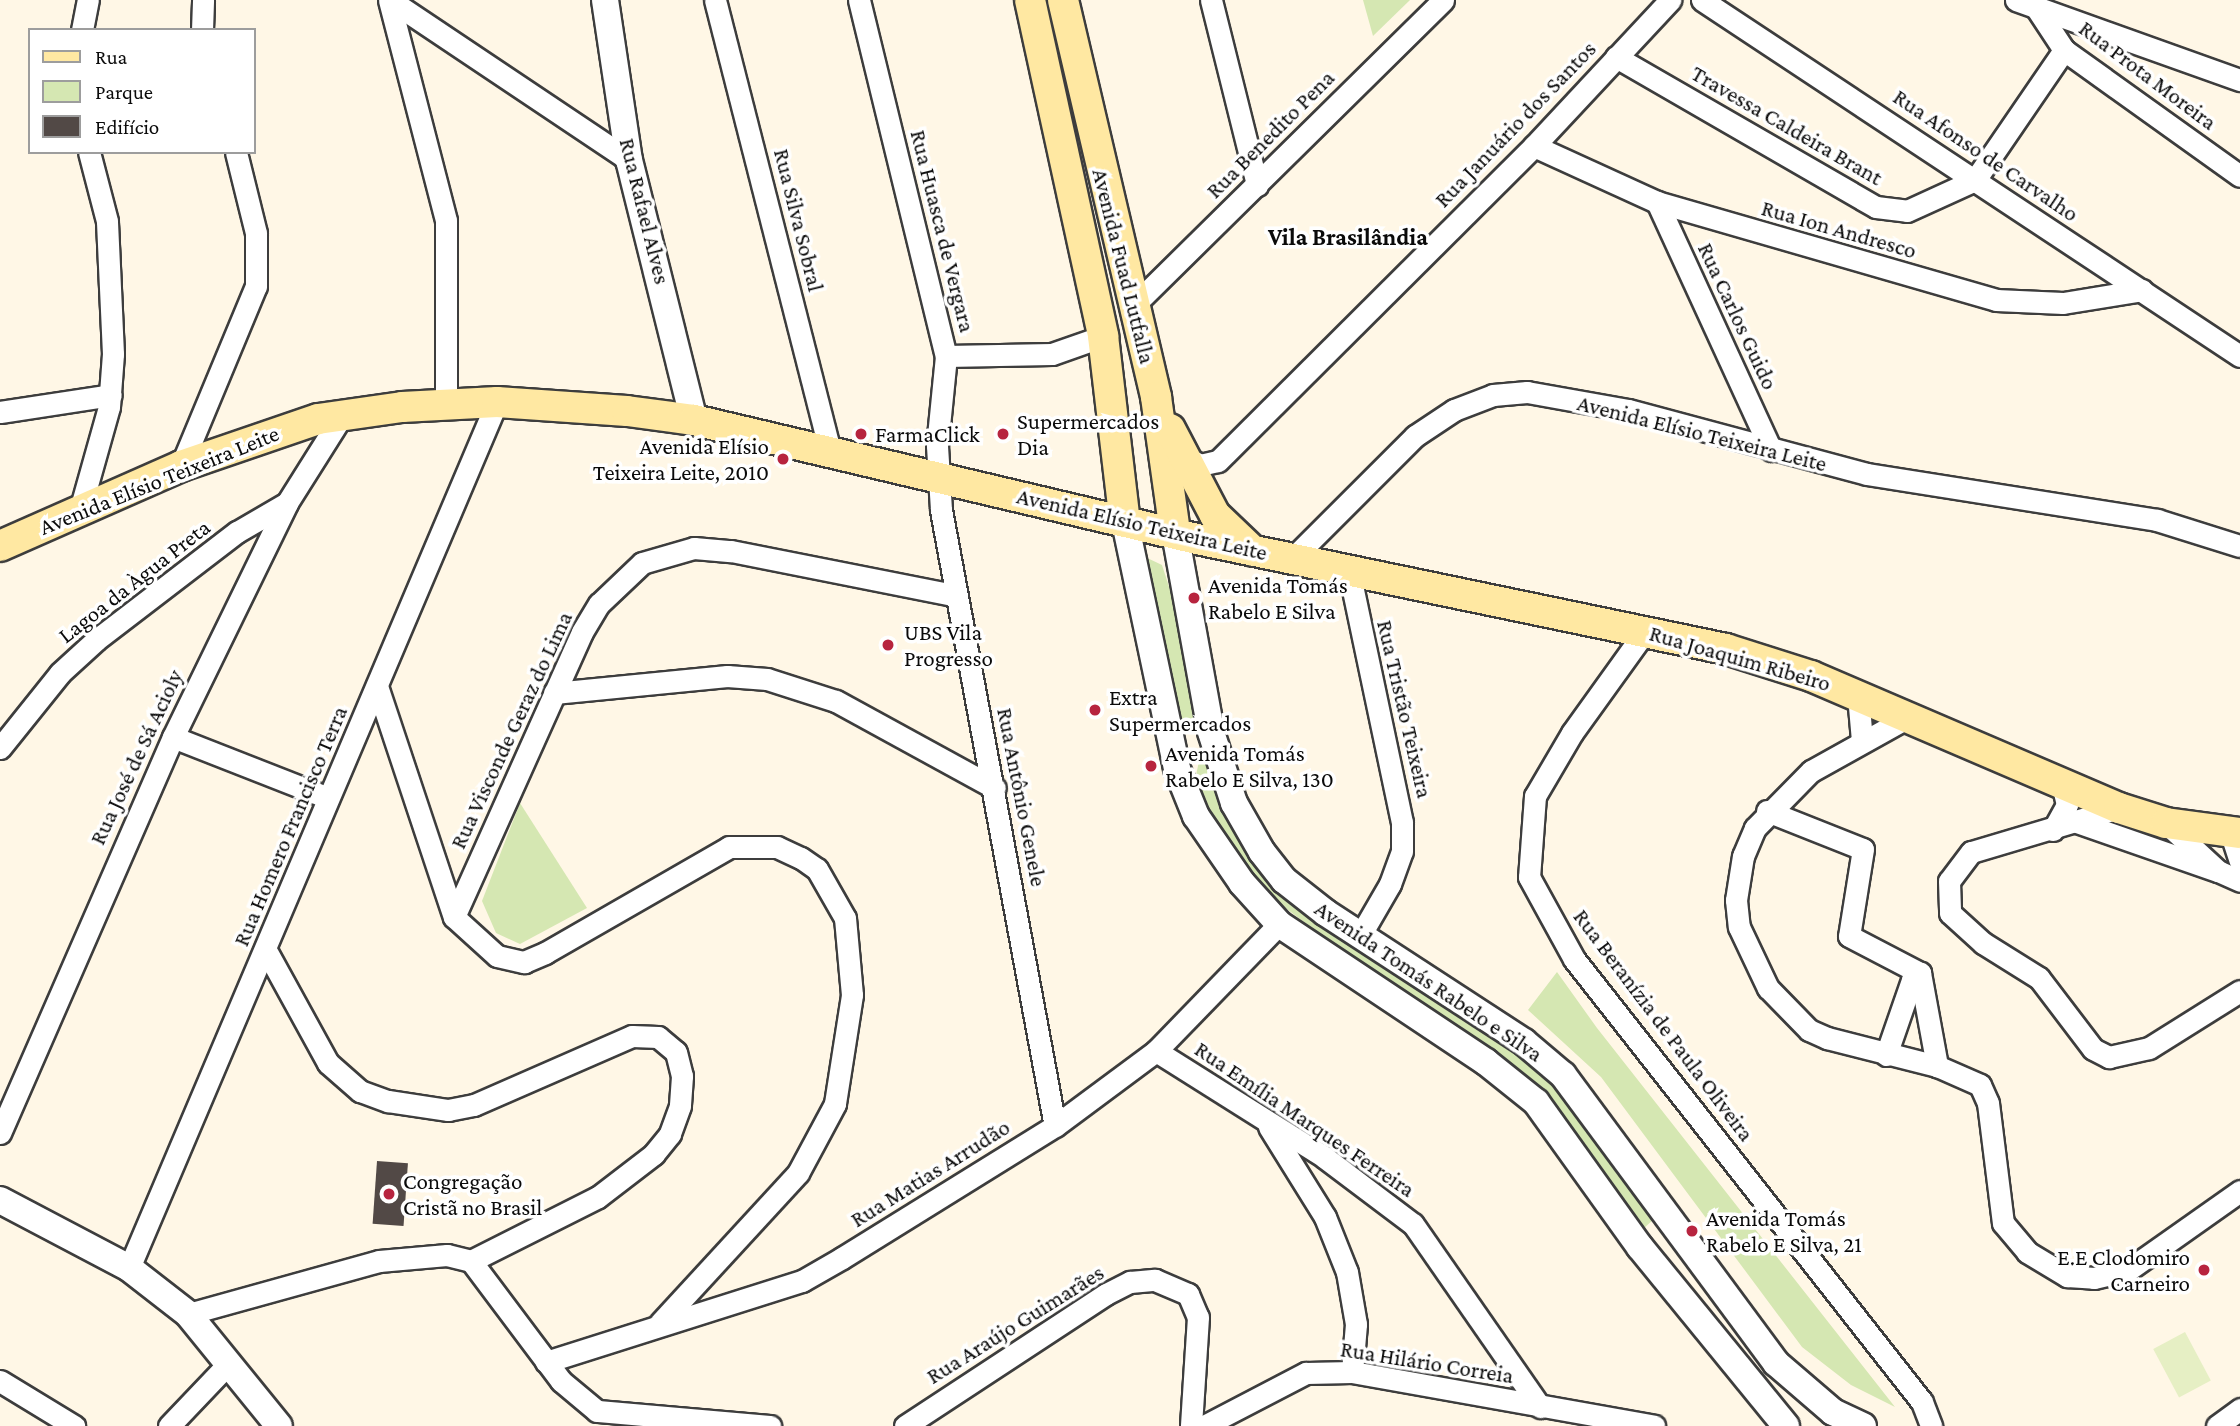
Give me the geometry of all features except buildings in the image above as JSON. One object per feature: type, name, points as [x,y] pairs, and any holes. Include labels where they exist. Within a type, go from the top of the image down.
[{"type":"main road","name":"Avenida Fuad Lutfalla","points":[[1030,0],[1078,209],[1103,336],[1125,522]]},
{"type":"main road","name":"Avenida Fuad Lutfalla","points":[[1063,0],[1156,397],[1174,533]]},
{"type":"main road","points":[[1078,209],[1093,205],[1111,212]]},
{"type":"main road","points":[[1156,397],[1181,454],[1215,515],[1254,551]]},
{"type":"main road","name":"Avenida Elísio Teixeira Leite","points":[[0,546],[181,466],[343,414],[497,402],[694,421],[1125,522],[1254,551],[1294,557]]},
{"type":"main road","name":"Rua Joaquim Ribeiro","points":[[1294,557],[1349,571],[1646,630],[1726,649],[1910,716],[2119,808],[2237,843]]},
{"type":"street","points":[[82,28],[88,0]]},
{"type":"street","points":[[389,0],[629,160]]},
{"type":"street","points":[[389,0],[448,235],[446,404]]},
{"type":"street","name":"Rua Rafael Alves","points":[[605,0],[629,160],[694,421]]},
{"type":"street","name":"Rua Silva Sobral","points":[[715,0],[831,454]]},
{"type":"street","points":[[1211,0],[1257,185]]},
{"type":"street","name":"Rua Benedito Pena","points":[[1134,305],[1443,0]]},
{"type":"street","name":"Rua Januário dos Santos","points":[[1181,454],[1200,465],[1218,461],[1534,146],[1670,0]]},
{"type":"street","name":"Rua Afonso de Carvalho","points":[[1702,0],[2240,356]]},
{"type":"street","points":[[2026,3],[2240,80]]},
{"type":"street","name":"Rua Prota Moreira","points":[[2026,3],[2064,50],[2240,176]]},
{"type":"street","points":[[202,4],[202,28]]},
{"type":"street","name":"Rua Huasca de Vergara","points":[[867,4],[946,356],[937,478]]},
{"type":"street","points":[[1975,180],[2064,50]]},
{"type":"street","name":"Travessa Caldeira Brant","points":[[1616,57],[1876,207],[1921,209],[1975,180]]},
{"type":"street","name":"Rua Ion Andresco","points":[[1534,146],[1657,202],[1996,300],[2063,303],[2142,290]]},
{"type":"street","points":[[80,510],[111,395],[109,244],[89,154]]},
{"type":"street","points":[[181,466],[256,286],[256,233],[236,154]]},
{"type":"street","name":"Rua Carlos Guido","points":[[1657,202],[1771,450]]},
{"type":"street","points":[[946,356],[1052,354],[1103,336]]},
{"type":"street","name":"Avenida Elísio Teixeira Leite","points":[[1294,557],[1415,436],[1454,410],[1493,395],[1527,392],[1628,410],[1867,474],[2157,520],[2240,546]]},
{"type":"street","points":[[0,412],[111,395]]},
{"type":"street","name":"Rua Homero Francisco Terra","points":[[128,1268],[267,952],[326,797],[377,686],[497,402]]},
{"type":"street","name":"Rua José de Sá Acioly","points":[[0,1133],[173,737],[287,503],[343,414]]},
{"type":"street","name":"Rua Antônio Genele","points":[[937,478],[954,595],[995,788],[1055,1126]]},
{"type":"street","name":"Lagoa da Àgua Preta","points":[[0,748],[60,673],[96,640],[237,532],[287,503]]},
{"type":"street","name":"Avenida Tomás Rabelo e Silva","points":[[1125,522],[1169,739],[1196,816],[1242,883],[1279,924],[1486,1062],[1536,1102],[1640,1247],[1786,1426]]},
{"type":"street","name":"Avenida Tomás Rabelo e Silva","points":[[1174,533],[1211,732],[1234,803],[1262,852],[1284,880],[1524,1042],[1563,1075],[1776,1363],[1833,1412],[1863,1426]]},
{"type":"street","name":"Rua Visconde Geraz do Lima","points":[[454,917],[554,693],[599,604],[625,576],[666,553],[694,548],[730,551],[954,595]]},
{"type":"street","name":"Rua Tristão Teixeira","points":[[1349,571],[1402,822],[1402,850],[1390,884],[1361,934]]},
{"type":"street","name":"Rua Beranízia de Paula Oliveira","points":[[1646,630],[1541,785],[1531,811],[1529,877],[1574,959],[1922,1402],[1931,1426]]},
{"type":"street","points":[[554,693],[727,676],[767,679],[836,701],[995,788]]},
{"type":"street","points":[[377,686],[454,917],[496,956],[524,962],[709,853],[755,844],[801,858],[833,893],[850,938],[852,995],[835,1104],[798,1173],[660,1324]]},
{"type":"street","points":[[1858,695],[1862,741]]},
{"type":"street","points":[[1910,716],[1811,771],[1768,811],[1755,828],[1737,880],[1739,927],[1753,965],[1809,1030],[1886,1055],[1966,1075],[1985,1092],[2003,1223],[2027,1252],[2067,1276],[2094,1278],[2128,1270],[2240,1191]]},
{"type":"street","points":[[1169,739],[1211,732]]},
{"type":"street","points":[[173,737],[326,797]]},
{"type":"street","points":[[2053,830],[2067,804],[2062,783]]},
{"type":"street","points":[[2119,808],[2053,830],[1971,852],[1949,881],[1947,899],[1958,924],[2048,986],[2093,1049],[2109,1056],[2136,1054],[2240,991]]},
{"type":"street","points":[[1768,811],[1863,849],[1849,936],[1920,974]]},
{"type":"street","points":[[2077,821],[2218,871]]},
{"type":"street","name":"Rua Joaquim Ribeiro","points":[[2166,823],[2218,871],[2240,881]]},
{"type":"street","name":"Rua Matias Arrudão","points":[[546,1362],[802,1281],[1055,1126],[1156,1051],[1279,924]]},
{"type":"street","points":[[267,952],[328,1063],[360,1091],[388,1101],[448,1110],[474,1105],[632,1036],[658,1037],[676,1052],[682,1076],[680,1106],[670,1134],[654,1154],[598,1197],[471,1261]]},
{"type":"street","points":[[1886,1055],[1912,980],[1920,974]]},
{"type":"street","points":[[1920,974],[1937,1066]]},
{"type":"street","name":"Rua Emília Marques Ferreira","points":[[1156,1051],[1413,1224],[1550,1414]]},
{"type":"street","points":[[1265,1122],[1325,1217],[1347,1272],[1356,1324],[1352,1372]]},
{"type":"street","points":[[0,1200],[128,1268],[188,1314],[230,1362],[279,1426]]},
{"type":"street","points":[[1640,1247],[1675,1223]]},
{"type":"street","points":[[188,1314],[379,1261],[447,1255],[471,1261],[574,1396],[597,1410],[770,1426]]},
{"type":"street","name":"Rua Araújo Guimarães","points":[[905,1426],[1106,1294],[1130,1282],[1155,1280],[1188,1294],[1198,1317],[1191,1426]]},
{"type":"street","points":[[169,1426],[230,1362]]},
{"type":"street","name":"Rua Hilário Correia","points":[[1203,1426],[1306,1373],[1352,1372],[1550,1414],[1654,1426]]},
{"type":"street","points":[[0,1381],[74,1426]]},
{"type":"street","points":[[2217,1426],[2240,1409]]},
{"type":"green space","points":[[1363,0],[1410,0],[1373,36]]},
{"type":"green space","points":[[1143,556],[1162,565],[1172,596],[1198,720],[1178,723]]},
{"type":"green space","points":[[1201,752],[1237,834],[1417,986],[1526,1061],[1566,1098],[1655,1218],[1642,1230],[1560,1116],[1271,897],[1206,811],[1195,780]]},
{"type":"green space","points":[[520,803],[587,908],[520,944],[496,933],[482,901]]},
{"type":"green space","points":[[1557,972],[1597,1028],[1895,1407],[1851,1385],[1802,1347],[1601,1077],[1528,1010]]},
{"type":"green space","points":[[2185,1332],[2211,1381],[2179,1397],[2153,1349]]},
{"type":"place","name":"FarmaClick","points":[[861,434]]},
{"type":"place","name":"Supermercados Dia","points":[[1003,434]]},
{"type":"place","name":"Avenida Elísio Teixeira Leite, 2010","points":[[783,459]]},
{"type":"place","name":"Avenida Tomás Rabelo E Silva","points":[[1194,598]]},
{"type":"place","name":"UBS Vila Progresso","points":[[888,645]]},
{"type":"place","name":"Extra Supermercados","points":[[1095,710]]},
{"type":"place","name":"Avenida Tomás Rabelo E Silva, 130","points":[[1151,766]]},
{"type":"place","name":"Congregação Cristã no Brasil","points":[[389,1194]]},
{"type":"place","name":"Avenida Tomás Rabelo E Silva, 21","points":[[1692,1231]]},
{"type":"place","name":"E.E Clodomiro Carneiro","points":[[2204,1270]]},
{"type":"district","name":"Vila Brasilândia","points":[[1348,237]]}]
